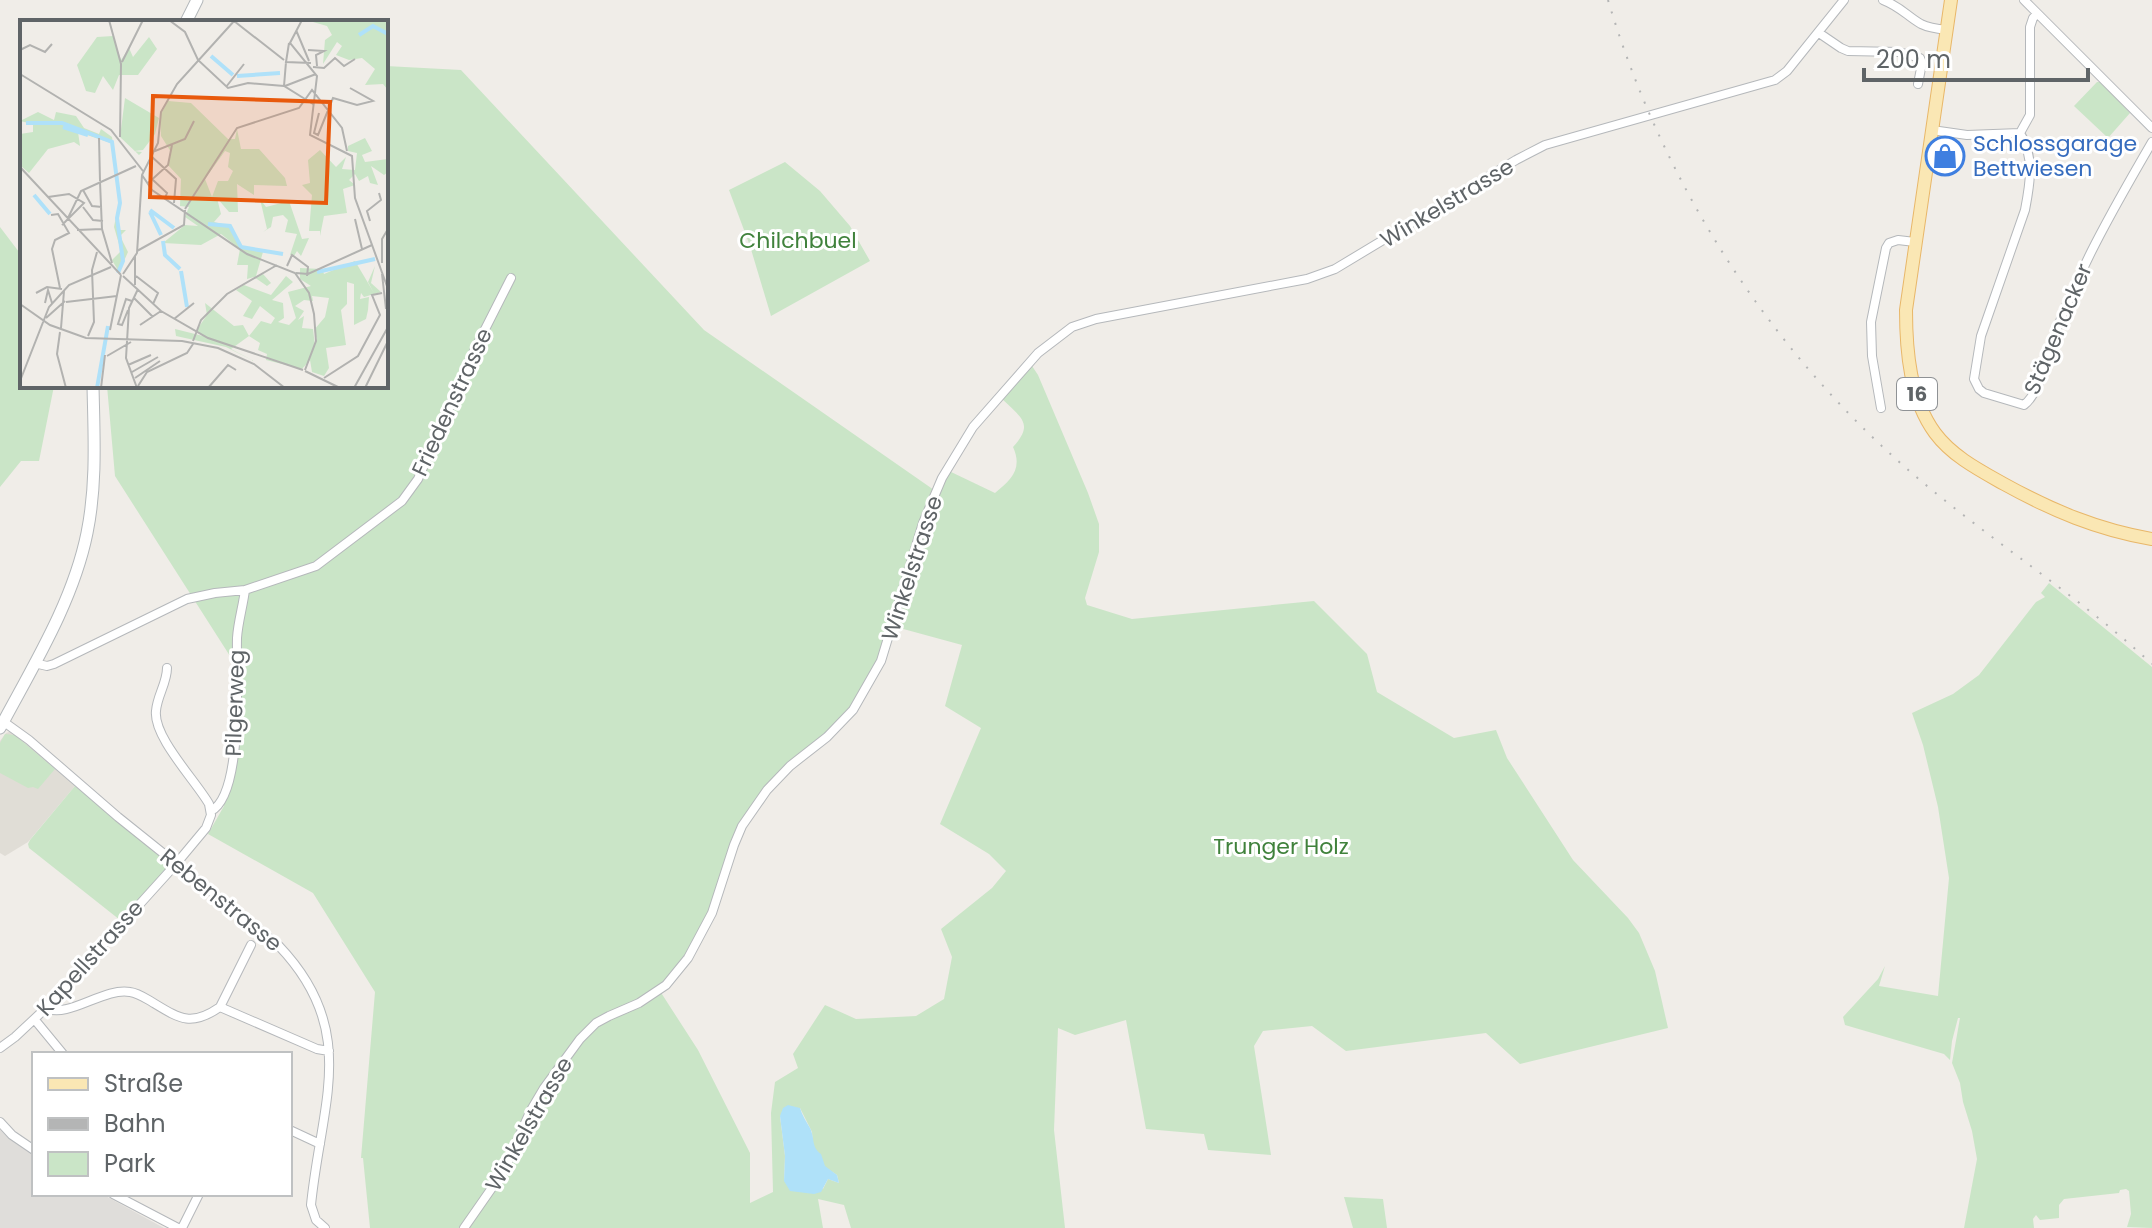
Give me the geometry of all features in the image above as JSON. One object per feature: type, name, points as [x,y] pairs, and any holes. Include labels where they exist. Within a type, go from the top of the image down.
[{"type":"main road","points":[[187,20],[197,0]]},
{"type":"main road","name":"16","points":[[1951,0],[1906,310],[1908,353],[1920,404],[1935,433],[1971,465],[2055,511],[2096,527],[2152,539]]},
{"type":"main road","points":[[2,725],[79,565],[94,486],[93,388]]},
{"type":"street","name":"Winkelstrasse","points":[[464,1228],[503,1172],[544,1088],[580,1039],[596,1023],[639,1003],[666,985],[688,958],[712,913],[742,826],[767,790],[853,710],[881,661],[923,523],[942,478],[977,422],[1038,353],[1072,327],[1096,319],[1307,279],[1335,269],[1503,167],[1545,145],[1775,80],[1787,71],[1844,0]]},
{"type":"street","points":[[1883,0],[1901,8],[1918,23],[1947,30]]},
{"type":"street","points":[[2024,0],[2152,128]]},
{"type":"street","name":"Stägenacker","points":[[2037,14],[2030,27],[2030,115],[2020,133],[2030,154],[2029,190],[2025,210],[1981,336],[1974,379],[1984,393],[2024,405],[2030,401],[2058,324],[2096,240],[2152,142]]},
{"type":"street","points":[[1819,33],[1848,51],[1899,52],[1920,58],[1918,84]]},
{"type":"street","points":[[1932,130],[1967,135],[2020,133]]},
{"type":"street","points":[[1881,408],[1871,340],[1874,301],[1889,243],[1898,240],[1915,242]]},
{"type":"street","name":"Friedenstrasse","points":[[34,663],[54,664],[187,599],[245,590],[316,566],[402,501],[418,479],[475,349],[511,278]]},
{"type":"street","name":"Pilgerweg","points":[[176,864],[206,828],[211,811],[218,807],[225,792],[234,755],[237,635],[245,590]]},
{"type":"street","points":[[167,668],[156,710],[158,727],[211,811]]},
{"type":"street","name":"Rebenstrasse","points":[[2,725],[29,740],[279,946],[296,964],[313,990],[327,1033],[329,1051],[328,1088],[311,1205],[314,1217],[325,1228]]},
{"type":"street","name":"Kapellstrasse","points":[[0,1048],[35,1020],[176,864]]},
{"type":"street","points":[[46,1008],[56,1011],[123,991],[138,994],[182,1019],[200,1018],[220,1007],[251,945]]},
{"type":"street","points":[[220,1007],[317,1049],[329,1051]]},
{"type":"street","points":[[35,1020],[61,1052]]},
{"type":"street","points":[[0,1122],[32,1149]]},
{"type":"street","points":[[292,1131],[320,1144]]},
{"type":"street","points":[[117,1196],[180,1228],[198,1196]]},
{"type":"shaded area","points":[[9,732],[16,734],[75,786],[28,842],[5,856],[0,853],[0,741]]},
{"type":"shaded area","points":[[0,1129],[32,1151],[32,1196],[106,1196],[164,1228],[0,1228]]},
{"type":"green space","name":"Trunger Holz","points":[[388,66],[461,70],[704,330],[934,490],[881,655],[854,705],[752,807],[692,947],[658,988],[698,1050],[750,1153],[750,1203],[773,1192],[771,1113],[775,1082],[798,1068],[793,1054],[825,1005],[856,1019],[916,1016],[944,999],[952,957],[941,929],[992,888],[1006,871],[989,854],[940,824],[981,728],[945,706],[962,645],[896,627],[928,518],[949,471],[995,493],[1014,473],[1017,462],[1013,447],[1024,427],[1020,416],[1002,399],[1032,366],[1099,524],[1099,552],[1085,598],[1087,605],[1132,619],[1314,601],[1367,654],[1377,692],[1454,738],[1496,730],[1507,758],[1573,860],[1639,933],[1655,971],[1668,1028],[1520,1064],[1486,1033],[1346,1051],[1312,1026],[1263,1031],[1254,1046],[1271,1155],[1208,1150],[1204,1134],[1146,1129],[1126,1020],[1075,1035],[1058,1028],[1054,1130],[1065,1228],[851,1228],[844,1205],[818,1199],[823,1228],[370,1228],[361,1158],[375,992],[313,893],[208,834],[224,806],[240,667],[237,667],[115,476],[107,388],[388,388]],"holes":[[[800,1108],[812,1132],[813,1147],[825,1167],[837,1175],[839,1183],[828,1179],[823,1189],[784,1181],[785,1156],[780,1116]]]},
{"type":"green space","points":[[2097,82],[2101,82],[2130,113],[2108,138],[2074,106]]},
{"type":"green space","name":"Chilchbuel","points":[[785,162],[820,191],[850,226],[870,261],[771,316],[729,190]]},
{"type":"green space","points":[[0,227],[20,252],[20,388],[54,388],[39,461],[21,461],[0,487]]},
{"type":"green space","points":[[2049,583],[2152,667],[2152,1228],[2127,1227],[2131,1214],[2129,1191],[2126,1189],[2119,1193],[2064,1199],[2059,1205],[2059,1218],[2040,1220],[2036,1215],[2034,1228],[1964,1228],[1977,1159],[1960,1083],[1952,1063],[1960,1018],[1952,1041],[1950,1060],[1944,1054],[1845,1025],[1843,1017],[1878,979],[1885,966],[1879,986],[1938,996],[1949,878],[1938,807],[1912,713],[1953,694],[1979,675],[2036,602],[2045,597],[2041,593]]},
{"type":"green space","points":[[5,734],[15,735],[55,769],[38,789],[28,788],[0,773],[0,743]]},
{"type":"green space","points":[[75,786],[167,860],[164,872],[120,920],[29,848],[30,840]]},
{"type":"green space","points":[[1344,1197],[1383,1199],[1387,1228],[1353,1228]]},
{"type":"water","points":[[788,1105],[800,1108],[825,1166],[837,1175],[839,1183],[828,1179],[821,1192],[814,1194],[790,1191],[784,1181],[785,1156],[780,1116]]},
{"type":"railway","points":[[1608,0],[1656,129],[1686,190],[1721,250],[1802,361],[1848,412],[1928,487],[2090,611],[2152,664]]},
{"type":"place","name":"Schlossgarage Bettwiesen","points":[[1945,156]]}]
